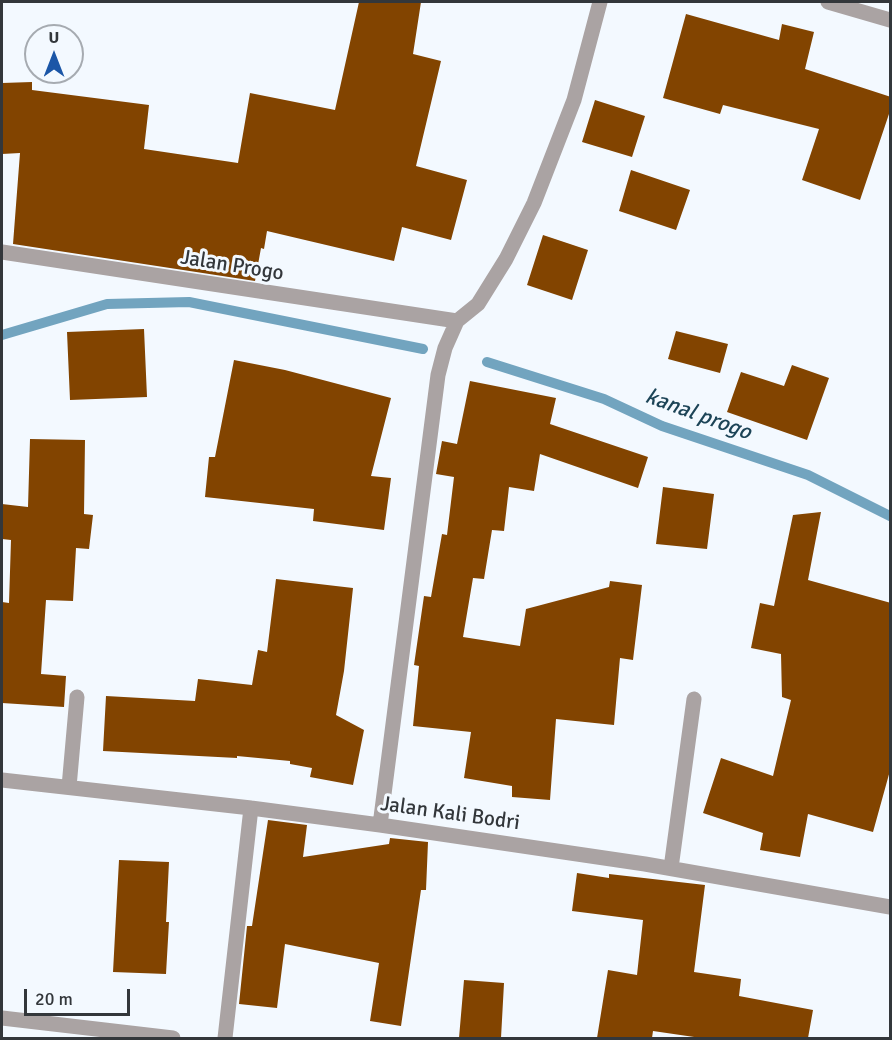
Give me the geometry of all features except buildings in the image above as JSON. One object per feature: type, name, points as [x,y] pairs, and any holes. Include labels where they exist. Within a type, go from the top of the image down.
[{"type":"street","points":[[380,825],[438,375],[445,348],[457,321],[478,304],[506,259],[534,203],[574,100],[600,2]]},
{"type":"street","points":[[828,2],[891,20]]},
{"type":"street","name":"Jalan Progo","points":[[2,252],[457,321]]},
{"type":"street","points":[[69,787],[77,697]]},
{"type":"street","points":[[671,868],[694,699]]},
{"type":"street","name":"Jalan Kali Bodri","points":[[2,780],[380,825],[671,868],[891,907]]},
{"type":"street","points":[[225,1038],[251,808]]},
{"type":"street","points":[[2,1018],[173,1038]]},
{"type":"waterway","name":"kanal progo","points":[[2,335],[107,304],[189,302],[423,349]]},
{"type":"waterway","name":"kanal progo","points":[[487,362],[604,399],[662,426],[808,475],[890,516]]}]
